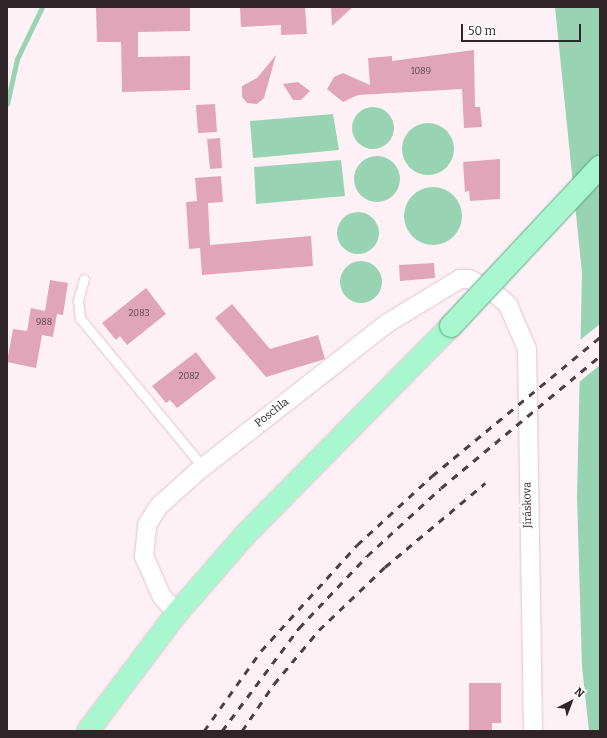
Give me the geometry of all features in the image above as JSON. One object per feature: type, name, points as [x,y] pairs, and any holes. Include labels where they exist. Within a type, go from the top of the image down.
[{"type":"main road","points":[[88,731],[177,613],[245,535],[451,326],[600,167]]},
{"type":"street","name":"Poschla","points":[[177,613],[162,597],[150,575],[143,539],[159,506],[203,467],[400,316],[460,279],[469,279],[491,290]]},
{"type":"street","name":"Jiráskova","points":[[491,290],[517,319],[527,349],[532,731]]},
{"type":"lane","points":[[84,279],[78,300],[80,318],[203,467]]},
{"type":"shaded area","points":[[555,7],[600,7],[600,731],[589,731],[582,667],[577,497],[582,273]]},
{"type":"shaded area","points":[[369,107],[377,107],[385,110],[391,116],[394,128],[391,140],[385,146],[377,149],[369,149],[361,146],[355,140],[352,132],[352,124],[355,116],[361,110]]},
{"type":"shaded area","points":[[333,114],[339,150],[253,158],[250,121]]},
{"type":"shaded area","points":[[428,123],[438,125],[446,131],[452,139],[454,149],[452,159],[446,167],[438,173],[428,175],[418,173],[410,167],[404,159],[402,149],[404,139],[410,131],[418,125]]},
{"type":"shaded area","points":[[377,156],[390,160],[396,166],[400,179],[396,192],[390,198],[377,202],[364,198],[358,192],[354,179],[358,166],[364,160]]},
{"type":"shaded area","points":[[341,160],[345,196],[256,204],[254,167]]},
{"type":"shaded area","points":[[427,187],[439,187],[454,195],[462,210],[462,222],[454,237],[439,245],[427,245],[412,237],[404,222],[404,210],[412,195]]},
{"type":"shaded area","points":[[354,212],[362,212],[370,215],[376,221],[379,233],[376,245],[370,251],[362,254],[354,254],[346,251],[340,245],[337,237],[337,229],[340,221],[346,215]]},
{"type":"shaded area","points":[[357,261],[365,261],[373,264],[379,270],[382,282],[379,294],[373,300],[365,303],[357,303],[349,300],[343,294],[340,286],[340,278],[343,270],[349,264]]},
{"type":"pier","points":[[600,324],[600,365],[578,383],[579,341]]},
{"type":"building","points":[[96,7],[190,7],[190,31],[138,32],[138,57],[190,56],[190,90],[122,92],[121,42],[97,42]]},
{"type":"building","points":[[240,7],[305,7],[307,34],[281,35],[281,25],[241,27]]},
{"type":"building","points":[[331,7],[353,7],[332,26]]},
{"type":"building","points":[[474,50],[475,107],[480,107],[482,127],[464,128],[462,89],[358,95],[343,102],[327,89],[334,77],[343,73],[370,85],[368,58],[392,56],[392,61]]},
{"type":"building","points":[[276,55],[264,98],[257,104],[247,103],[242,97],[242,86],[257,78]]},
{"type":"building","points":[[298,82],[310,91],[301,100],[293,100],[283,84]]},
{"type":"building","points":[[215,104],[217,132],[198,133],[196,105]]},
{"type":"building","points":[[220,138],[222,168],[210,169],[207,139]]},
{"type":"building","points":[[500,159],[500,199],[470,201],[469,191],[465,192],[463,162]]},
{"type":"building","points":[[221,176],[223,202],[208,203],[210,245],[311,236],[313,266],[202,275],[200,248],[189,249],[186,202],[197,201],[195,178]]},
{"type":"building","points":[[434,263],[435,278],[400,281],[399,265]]},
{"type":"building","points":[[50,280],[68,283],[63,315],[57,314],[53,337],[42,335],[36,368],[7,362],[13,329],[27,331],[31,308],[45,311]]},
{"type":"building","points":[[146,288],[166,314],[127,345],[120,336],[116,340],[102,323]]},
{"type":"building","points":[[232,304],[270,349],[318,335],[325,359],[266,377],[215,318]]},
{"type":"building","points":[[196,352],[216,378],[177,408],[170,400],[166,403],[152,386]]},
{"type":"building","points":[[469,683],[501,683],[501,723],[492,723],[492,731],[469,731]]},
{"type":"waterway","points":[[7,104],[17,59],[42,7]]},
{"type":"railway","points":[[204,731],[261,651],[357,545],[432,476],[600,337]]},
{"type":"railway","points":[[222,731],[299,628],[367,556],[441,488],[600,356]]},
{"type":"railway","points":[[242,731],[274,684],[319,630],[385,567],[485,483]]}]
